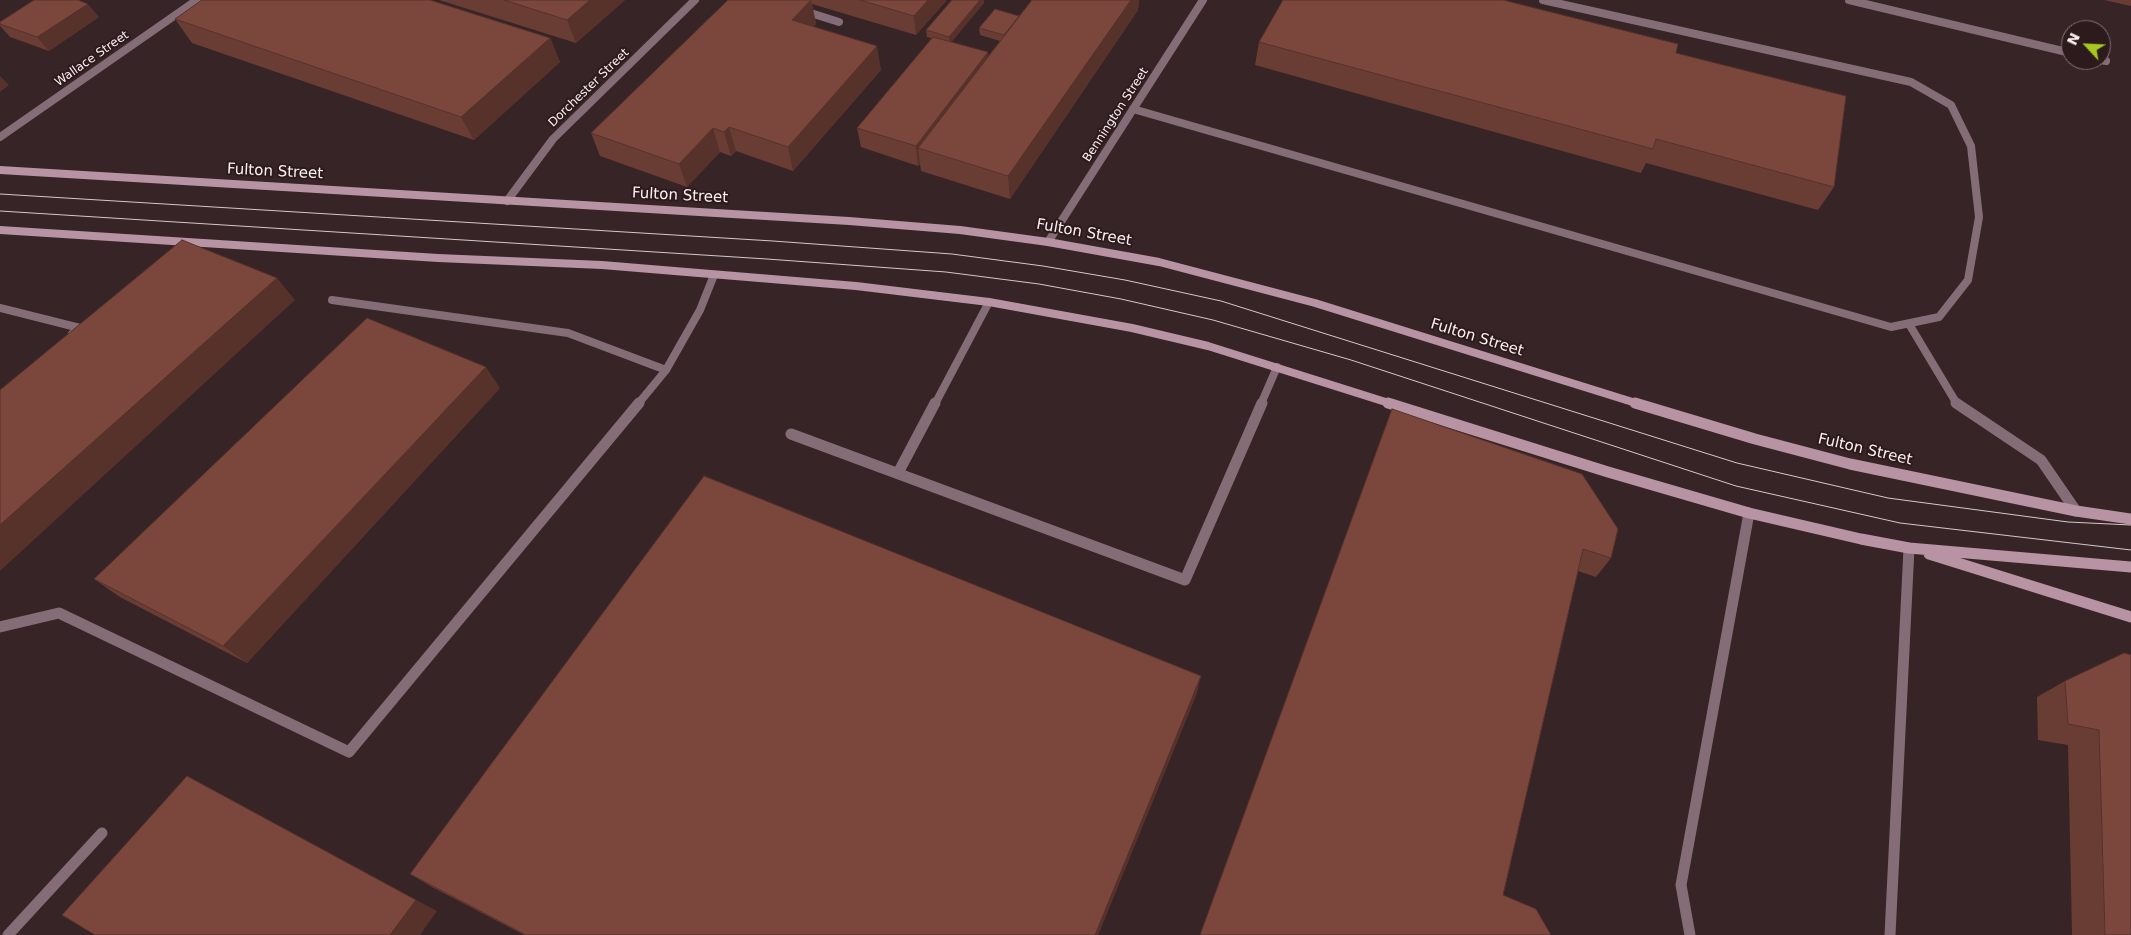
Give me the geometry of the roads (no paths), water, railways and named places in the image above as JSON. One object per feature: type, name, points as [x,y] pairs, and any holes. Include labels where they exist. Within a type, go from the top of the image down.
[{"type":"main road","name":"Fulton Street","points":[[0,170],[849,221],[960,230],[1048,242],[1159,262],[1315,303],[1630,402],[1850,464],[2076,511],[2131,519]]},
{"type":"main road","points":[[0,230],[428,257],[602,265],[856,286],[988,302],[1132,328],[1208,346],[1608,472],[1749,513],[1860,539],[1910,548],[2131,567]]},
{"type":"main road","points":[[1910,548],[2131,617]]},
{"type":"street","name":"Wallace Street","points":[[0,137],[197,0]]},
{"type":"street","name":"Dorchester Street","points":[[507,201],[553,139],[695,0]]},
{"type":"street","name":"Bennington Street","points":[[1048,242],[1203,0]]},
{"type":"street","points":[[1133,109],[1279,153],[1891,327],[1938,317],[1968,280],[1979,217],[1971,146],[1951,105],[1911,82],[1543,0]]},
{"type":"street","points":[[1849,0],[2061,51]]},
{"type":"street","points":[[794,8],[840,22]]},
{"type":"street","points":[[0,626],[59,613],[349,752],[666,370],[700,310],[714,275]]},
{"type":"street","points":[[332,300],[568,333],[666,370]]},
{"type":"street","points":[[898,473],[988,302]]},
{"type":"street","points":[[0,308],[80,328],[65,340]]},
{"type":"street","points":[[1908,324],[1957,404],[2041,460],[2076,511]]},
{"type":"street","points":[[791,434],[1185,580],[1277,367]]},
{"type":"street","points":[[1690,935],[1681,885],[1749,513]]},
{"type":"street","points":[[1890,935],[1910,548]]},
{"type":"street","points":[[8,935],[102,834]]},
{"type":"tram line","points":[[0,194],[773,241],[952,254],[1043,266],[1125,280],[1221,301],[1737,463],[1888,498],[2068,522],[2131,525]]},
{"type":"tram line","points":[[0,211],[767,259],[946,272],[1039,284],[1121,299],[1213,320],[1351,360],[1736,486],[1900,523],[2131,550]]}]
